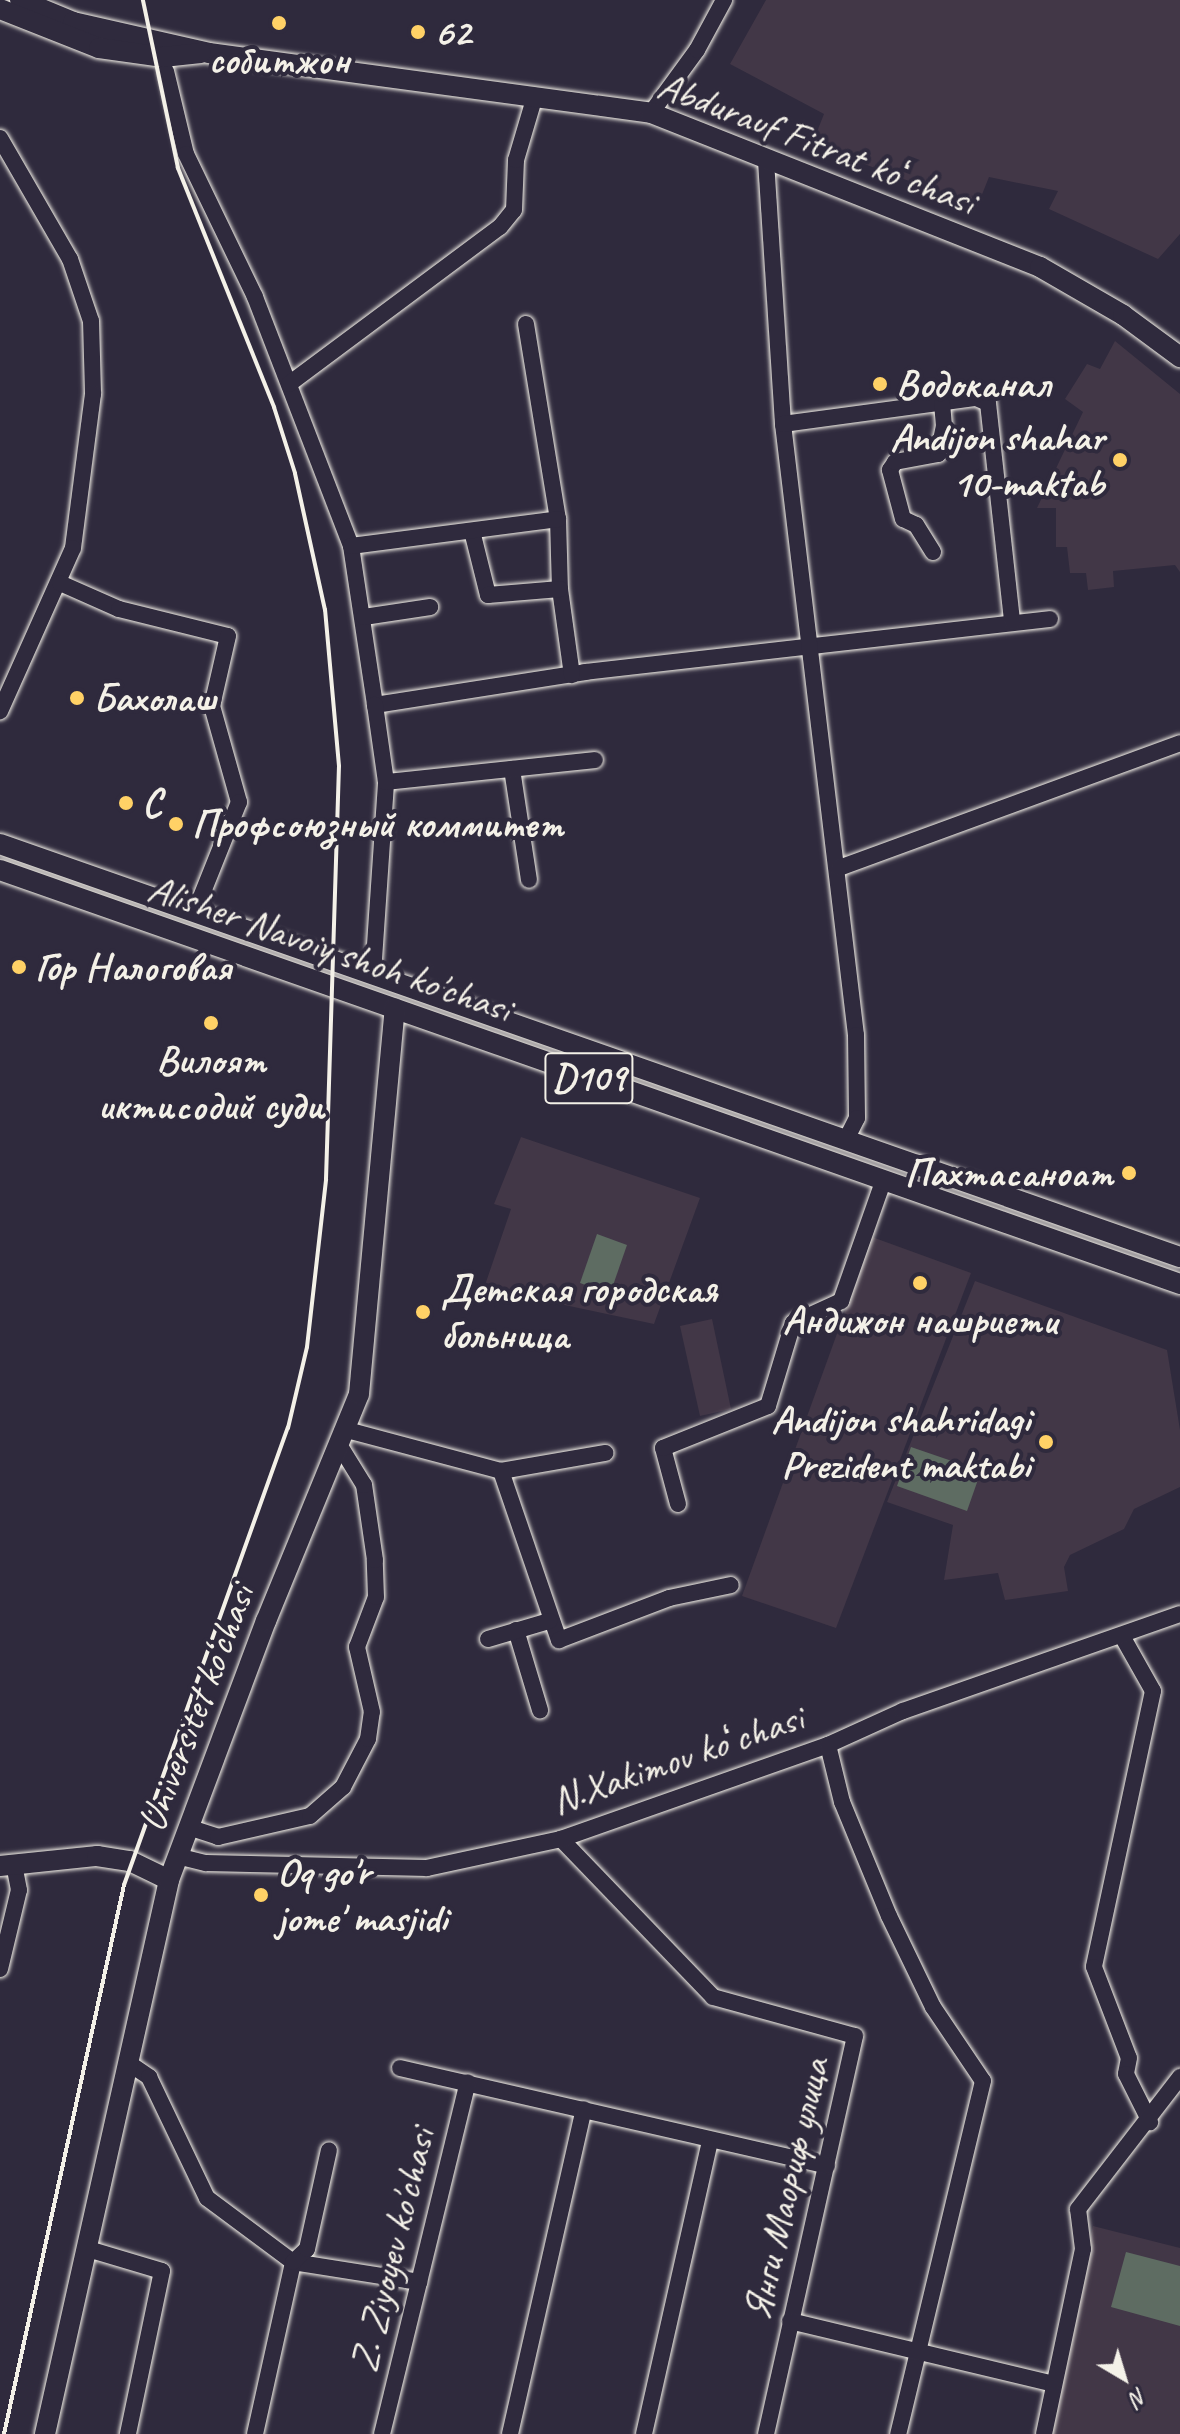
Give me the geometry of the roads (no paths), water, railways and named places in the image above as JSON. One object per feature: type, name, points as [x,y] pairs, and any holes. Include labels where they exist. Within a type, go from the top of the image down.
[{"type":"main road","name":"Abdurauf Fitrat koʻchasi","points":[[20,0],[73,22],[209,53],[651,113],[1040,267],[1123,315],[1180,357]]},
{"type":"main road","name":"Abdurauf Fitrat koʻchasi","points":[[0,9],[99,48],[163,57],[209,53]]},
{"type":"main road","name":"Alisher Navoiy shoh ko'chasi","points":[[0,844],[1180,1257]]},
{"type":"main road","name":"Alisher Navoiy shoh ko'chasi","points":[[0,870],[1180,1284]]},
{"type":"main road","name":"Universitet kо‘chasi","points":[[45,2434],[169,1880],[359,1394],[374,1281],[395,1009]]},
{"type":"main road","points":[[677,1109],[687,1084]]},
{"type":"main road","points":[[838,1166],[846,1140]]},
{"type":"main road","points":[[1111,1260],[1119,1236]]},
{"type":"main road","points":[[7,1866],[97,1856],[130,1861],[169,1880]]},
{"type":"street","points":[[651,113],[697,50],[724,0]]},
{"type":"street","points":[[166,71],[186,154],[255,297],[351,546],[364,617],[386,782],[373,974]]},
{"type":"street","points":[[289,384],[500,227],[514,210],[516,160],[535,96]]},
{"type":"street","points":[[0,138],[70,259],[91,321],[93,394],[73,548],[60,583],[0,711]]},
{"type":"street","points":[[766,161],[783,424],[808,646],[839,868],[856,1035],[857,1118],[846,1140]]},
{"type":"street","points":[[526,324],[558,519],[560,589],[572,675]]},
{"type":"street","points":[[783,424],[976,398],[988,403],[1012,622]]},
{"type":"street","points":[[933,552],[916,525],[903,519],[890,470],[895,462],[938,454],[944,426],[942,404]]},
{"type":"street","points":[[351,546],[558,519]]},
{"type":"street","points":[[472,531],[488,595],[560,589]]},
{"type":"street","points":[[60,583],[119,609],[228,636],[212,706],[239,802],[195,912]]},
{"type":"street","points":[[364,617],[430,607]]},
{"type":"street","points":[[375,705],[572,675],[1050,619]]},
{"type":"street","points":[[839,868],[1180,743]]},
{"type":"street","points":[[386,782],[595,760]]},
{"type":"street","points":[[512,769],[529,880]]},
{"type":"street","points":[[678,1504],[663,1448],[768,1406],[793,1323],[841,1301],[883,1182]]},
{"type":"street","points":[[344,1438],[501,1471],[605,1453]]},
{"type":"street","points":[[188,1827],[218,1837],[310,1816],[336,1796],[368,1739],[372,1712],[357,1647],[376,1597],[375,1560],[364,1485],[344,1438]]},
{"type":"street","points":[[501,1471],[549,1621],[559,1640],[570,1639],[669,1598],[731,1585]]},
{"type":"street","name":"N.Xakimov koʻchasi","points":[[177,1856],[206,1863],[427,1868],[561,1839],[828,1745],[903,1711],[1180,1614]]},
{"type":"street","points":[[488,1639],[549,1621]]},
{"type":"street","points":[[516,1630],[540,1710]]},
{"type":"street","points":[[1122,1636],[1153,1691],[1094,1967],[1129,2058],[1126,2074],[1150,2122]]},
{"type":"street","points":[[828,1745],[842,1802],[889,1916],[933,2007],[983,2081],[915,2353],[898,2434]]},
{"type":"street","name":"Янги Маориф улица","points":[[561,1839],[713,1997],[855,2036],[766,2434]]},
{"type":"street","points":[[0,1969],[19,1890],[7,1866]]},
{"type":"street","points":[[127,2062],[149,2077],[207,2198],[293,2262],[419,2282]]},
{"type":"street","points":[[400,2068],[827,2166]]},
{"type":"street","points":[[1044,2434],[1083,2249],[1078,2209],[1150,2122],[1180,2077]]},
{"type":"street","name":"Z. Ziyoyev ko'chasi","points":[[382,2434],[468,2082]]},
{"type":"street","points":[[510,2434],[584,2109]]},
{"type":"street","points":[[644,2434],[710,2141]]},
{"type":"street","points":[[255,2434],[293,2262],[307,2249],[329,2150]]},
{"type":"street","points":[[88,2249],[162,2271],[128,2434]]},
{"type":"street","points":[[790,2321],[1054,2384]]},
{"type":"railway","points":[[4,2434],[124,1885],[288,1428],[307,1347],[326,1179],[339,766],[325,610],[295,473],[274,407],[178,168],[143,0]]},
{"type":"place","name":"собитжон","points":[[279,23]]},
{"type":"place","name":"62","points":[[418,32]]},
{"type":"place","name":"Водоканал","points":[[880,384]]},
{"type":"place","name":"Andijon shahar 10-maktab","points":[[1120,460]]},
{"type":"place","name":"Бахолаш","points":[[77,698]]},
{"type":"place","name":"С","points":[[126,803]]},
{"type":"place","name":"Профсоюзный коммитет","points":[[176,824]]},
{"type":"place","name":"Гор Налоговая","points":[[19,967]]},
{"type":"place","name":"Вилоят иктисодий суди","points":[[211,1023]]},
{"type":"place","name":"Пахтасаноат","points":[[1129,1173]]},
{"type":"place","name":"Андижон нашриети","points":[[920,1283]]},
{"type":"place","name":"Детская городская больница","points":[[423,1312]]},
{"type":"place","name":"Andijon shahridagi Prezident maktabi","points":[[1046,1442]]},
{"type":"place","name":"Oq go'r jome' masjidi","points":[[261,1895]]}]
